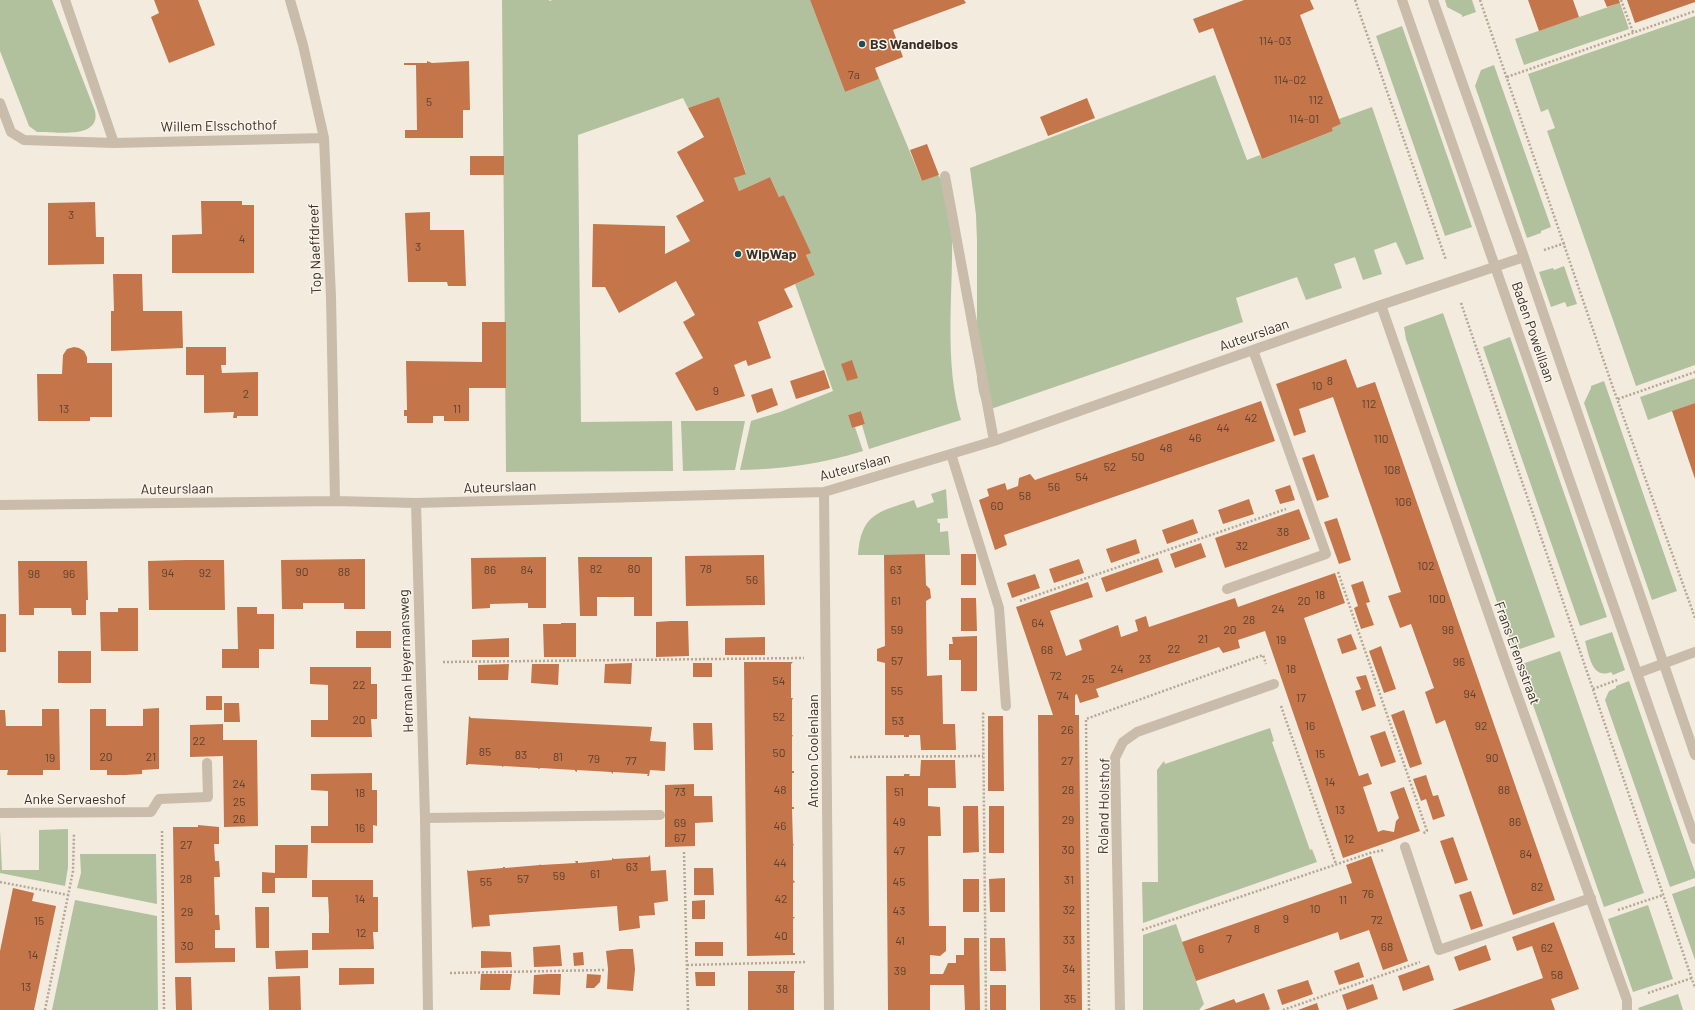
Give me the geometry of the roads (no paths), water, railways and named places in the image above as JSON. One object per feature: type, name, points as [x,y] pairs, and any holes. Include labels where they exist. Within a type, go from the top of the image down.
[{"type":"street","points":[[66,0],[114,143]]},
{"type":"street","name":"Top Naeffdreef","points":[[290,0],[303,45],[324,138],[331,297],[335,501]]},
{"type":"street","name":"Baden Powelllaan","points":[[1402,0],[1695,839]]},
{"type":"street","name":"Baden Powelllaan","points":[[1433,0],[1524,257],[1695,755]]},
{"type":"street","name":"Willem Elsschothof","points":[[0,103],[11,132],[24,140],[114,143],[324,138]]},
{"type":"street","points":[[945,176],[994,441]]},
{"type":"street","name":"Auteurslaan","points":[[0,505],[335,501],[416,503],[824,492],[994,441],[1453,280],[1524,257]]},
{"type":"street","name":"Frans Erensstraat","points":[[1381,305],[1505,661],[1598,917],[1627,1005]]},
{"type":"street","points":[[1227,589],[1326,554],[1253,350]]},
{"type":"street","points":[[951,454],[999,608],[1006,706]]},
{"type":"street","name":"Antoon Coolenlaan","points":[[824,492],[829,1010]]},
{"type":"street","name":"Herman Heyermansweg","points":[[416,503],[425,818],[428,1010]]},
{"type":"street","points":[[1638,673],[1695,652]]},
{"type":"street","name":"Roland Holsthof","points":[[1120,1010],[1115,758],[1123,742],[1137,732],[1274,684]]},
{"type":"street","name":"Anke Servaeshof","points":[[0,813],[74,814],[150,812],[159,799],[208,797],[207,762]]},
{"type":"street","points":[[425,818],[660,815]]},
{"type":"street","points":[[1405,847],[1439,950],[1591,898]]},
{"type":"place","name":"BS Wandelbos","points":[[862,44]]},
{"type":"place","name":"WipWap","points":[[738,254]]}]
